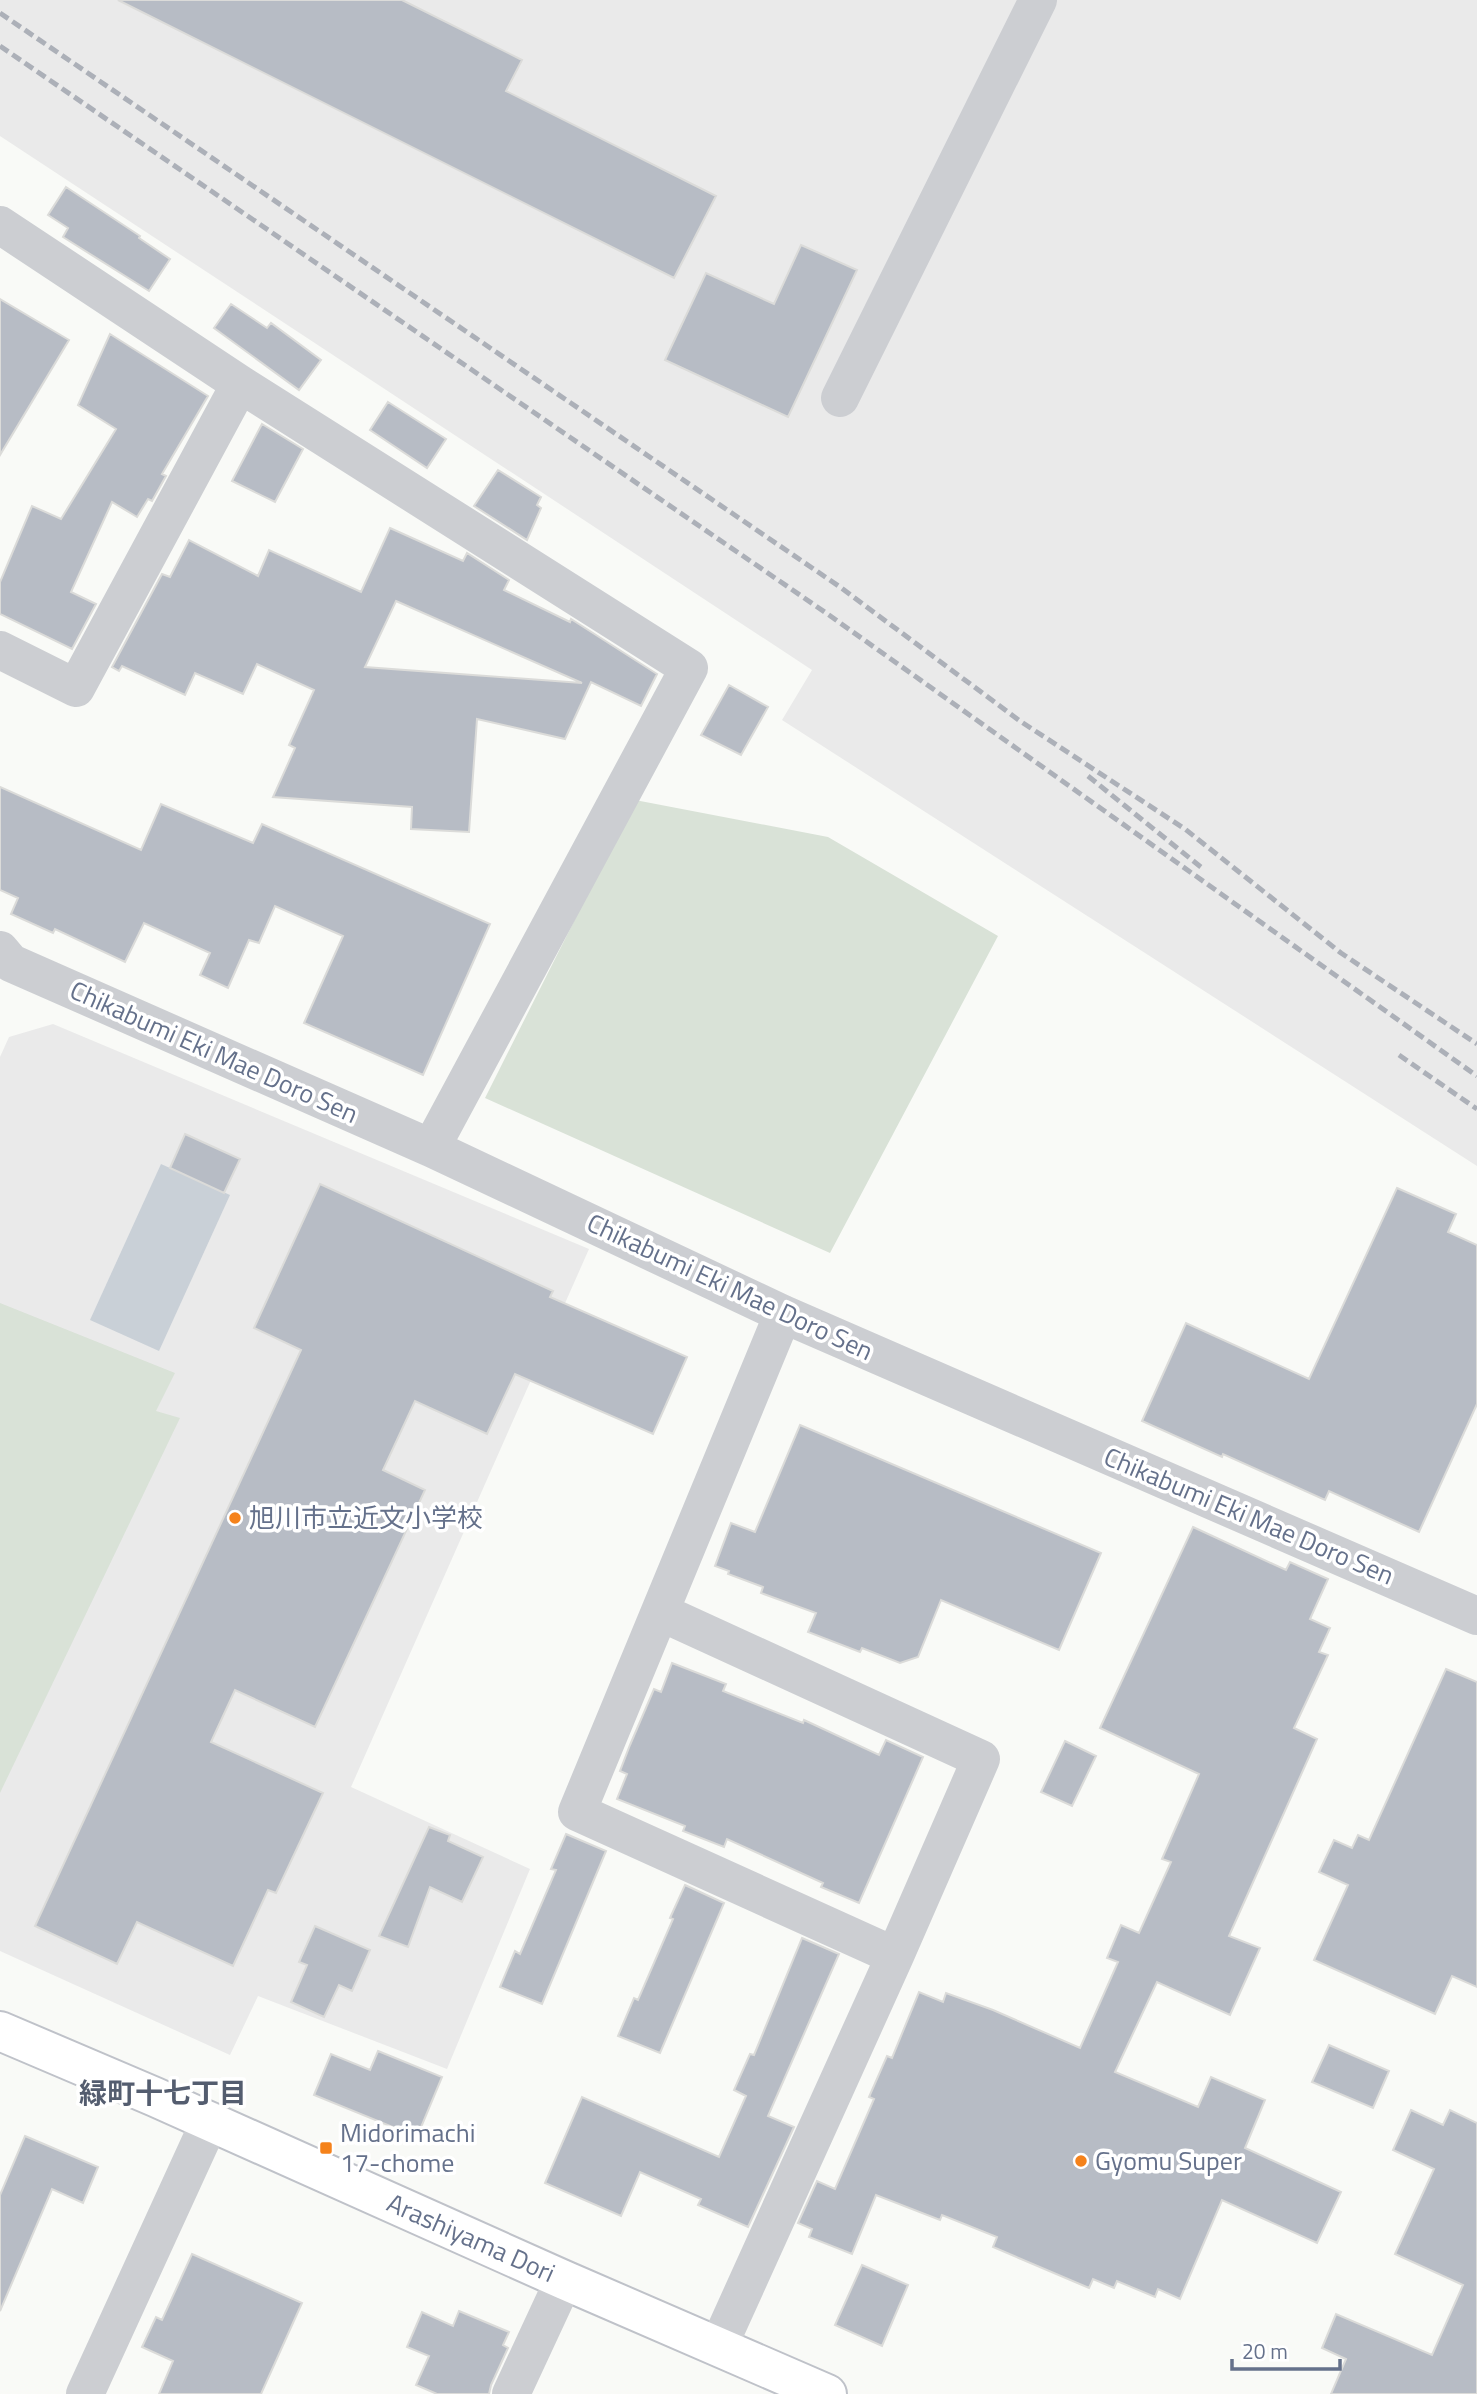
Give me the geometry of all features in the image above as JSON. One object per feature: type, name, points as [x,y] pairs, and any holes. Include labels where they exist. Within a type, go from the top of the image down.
[{"type":"street","points":[[840,398],[1038,0]]},
{"type":"street","points":[[0,225],[240,384],[689,668],[431,1148]]},
{"type":"street","points":[[0,650],[76,688],[240,384]]},
{"type":"street","name":"Chikabumi Eki Mae Doro Sen","points":[[4,967],[431,1148],[783,1314],[1477,1616]]},
{"type":"street","points":[[783,1314],[577,1812],[895,1956]]},
{"type":"street","points":[[660,1612],[981,1759],[719,2346]]},
{"type":"street","name":"Arashiyama Dori","points":[[0,2031],[211,2121],[564,2280],[827,2394]]},
{"type":"street","points":[[85,2394],[211,2121]]},
{"type":"street","points":[[511,2394],[564,2280]]},
{"type":"shaded area","points":[[0,0],[1477,0],[1477,1166],[782,720],[812,670],[0,136]]},
{"type":"shaded area","points":[[635,800],[828,837],[998,936],[830,1253],[485,1098]]},
{"type":"shaded area","name":"旭川市立近文小学校","points":[[53,1024],[589,1249],[351,1787],[530,1869],[447,2069],[258,1996],[230,2055],[0,1951],[0,1057],[9,1037]]},
{"type":"shaded area","points":[[161,1164],[230,1195],[159,1351],[90,1320]]},
{"type":"shaded area","points":[[0,1303],[175,1373],[156,1411],[180,1418],[0,1793]]},
{"type":"building","points":[[118,0],[402,0],[522,60],[506,91],[716,196],[674,278]]},
{"type":"building","points":[[66,187],[170,259],[149,291],[63,237],[68,228],[48,215]]},
{"type":"building","points":[[801,245],[857,270],[788,417],[665,360],[706,273],[774,304]]},
{"type":"building","points":[[0,299],[69,340],[0,455]]},
{"type":"building","points":[[231,304],[267,328],[271,323],[321,360],[299,390],[214,328]]},
{"type":"building","points":[[110,334],[208,396],[162,474],[166,476],[152,501],[148,499],[137,517],[112,502],[71,592],[96,604],[72,649],[0,614],[0,582],[32,506],[61,519],[116,429],[78,405]]},
{"type":"building","points":[[388,402],[446,439],[427,468],[370,430]]},
{"type":"building","points":[[262,424],[303,449],[275,502],[232,481]]},
{"type":"building","points":[[498,470],[541,497],[537,505],[541,508],[527,540],[474,506]]},
{"type":"building","points":[[390,528],[463,561],[467,553],[509,580],[504,590],[570,622],[571,619],[657,674],[641,706],[591,682],[565,739],[477,719],[469,832],[411,829],[412,807],[273,797],[295,748],[289,745],[314,690],[257,664],[243,694],[195,673],[185,695],[122,666],[119,671],[112,667],[162,574],[170,577],[189,540],[258,576],[269,550],[361,592]],"holes":[[[396,601],[582,683],[365,667]]]},
{"type":"building","points":[[729,685],[768,707],[741,755],[701,735]]},
{"type":"building","points":[[0,787],[141,850],[161,804],[253,843],[262,824],[490,924],[423,1075],[304,1023],[343,936],[275,906],[259,943],[249,940],[228,988],[200,975],[210,953],[144,923],[125,962],[55,929],[53,933],[11,914],[18,898],[0,890]]},
{"type":"building","points":[[185,1134],[240,1159],[224,1193],[170,1168]]},
{"type":"building","points":[[320,1184],[553,1291],[550,1297],[687,1357],[653,1434],[515,1374],[487,1434],[415,1401],[383,1470],[425,1490],[315,1727],[235,1690],[211,1742],[323,1793],[276,1893],[268,1890],[233,1966],[137,1922],[117,1964],[35,1926],[301,1350],[254,1328]]},
{"type":"building","points":[[1397,1188],[1456,1214],[1448,1232],[1477,1245],[1477,1404],[1419,1532],[1329,1491],[1325,1500],[1142,1421],[1186,1323],[1309,1379]]},
{"type":"building","points":[[800,1425],[1101,1553],[1059,1650],[941,1600],[918,1657],[900,1663],[862,1648],[860,1652],[808,1632],[816,1613],[761,1593],[763,1587],[728,1574],[729,1571],[715,1566],[731,1523],[755,1532]]},
{"type":"building","points":[[1193,1527],[1286,1570],[1290,1562],[1328,1579],[1310,1619],[1330,1628],[1319,1652],[1328,1655],[1294,1728],[1317,1739],[1229,1936],[1260,1948],[1230,2015],[1157,1982],[1115,2072],[1198,2107],[1211,2077],[1265,2100],[1245,2148],[1341,2192],[1317,2243],[1222,2200],[1180,2299],[1158,2289],[1155,2297],[1117,2281],[1114,2288],[1093,2279],[1089,2288],[993,2247],[997,2237],[942,2215],[940,2220],[876,2195],[852,2254],[809,2237],[812,2229],[798,2223],[817,2181],[835,2189],[874,2099],[869,2097],[887,2056],[892,2058],[919,1992],[943,2002],[946,1993],[993,2010],[1080,2048],[1118,1962],[1107,1958],[1121,1925],[1139,1933],[1171,1862],[1162,1859],[1199,1774],[1100,1728]]},
{"type":"building","points":[[672,1663],[726,1684],[723,1691],[803,1723],[804,1720],[879,1755],[886,1740],[923,1757],[859,1903],[821,1887],[823,1883],[727,1839],[724,1847],[683,1831],[685,1826],[617,1799],[627,1774],[620,1771],[630,1745],[654,1689],[661,1692]]},
{"type":"building","points":[[1446,1669],[1477,1682],[1477,1987],[1452,1976],[1435,2014],[1314,1960],[1348,1885],[1319,1872],[1334,1840],[1352,1848],[1358,1835],[1369,1840]]},
{"type":"building","points":[[1065,1741],[1096,1756],[1072,1806],[1041,1792]]},
{"type":"building","points":[[429,1827],[450,1835],[448,1841],[483,1857],[462,1902],[430,1887],[408,1947],[379,1936]]},
{"type":"building","points":[[566,1834],[606,1851],[542,2004],[500,1987],[515,1951],[520,1954],[556,1870],[551,1869]]},
{"type":"building","points":[[685,1885],[724,1903],[660,2053],[618,2036],[634,1998],[638,2000]]},
{"type":"building","points":[[315,1926],[370,1950],[352,1991],[339,1985],[324,2017],[291,2002],[307,1965],[299,1962]]},
{"type":"building","points":[[802,1938],[839,1954],[768,2116],[794,2127],[748,2227],[698,2205],[701,2199],[640,2172],[621,2216],[545,2183],[582,2097],[719,2157],[746,2096],[734,2090],[750,2054],[754,2055]]},
{"type":"building","points":[[1329,2045],[1389,2071],[1373,2108],[1312,2082]]},
{"type":"building","points":[[378,2051],[442,2077],[417,2137],[314,2095],[331,2054],[370,2070]]},
{"type":"building","points":[[1411,2110],[1443,2125],[1450,2110],[1477,2123],[1477,2394],[1331,2394],[1346,2359],[1322,2348],[1336,2314],[1432,2355],[1463,2285],[1395,2254],[1434,2169],[1393,2150]]},
{"type":"building","points":[[25,2136],[98,2167],[83,2203],[52,2189],[0,2311],[0,2195]]},
{"type":"building","points":[[192,2254],[302,2303],[261,2394],[159,2394],[173,2361],[142,2347],[156,2317],[162,2320]]},
{"type":"building","points":[[862,2265],[908,2285],[882,2346],[835,2325]]},
{"type":"building","points":[[459,2311],[509,2332],[503,2345],[508,2348],[489,2394],[437,2394],[416,2385],[429,2356],[407,2347],[422,2312],[453,2326]]},
{"type":"railway","points":[[0,13],[840,587],[1020,721],[1185,829],[1341,953],[1477,1044]]},
{"type":"railway","points":[[0,46],[829,615],[1477,1076]]},
{"type":"railway","points":[[1088,776],[1202,868]]},
{"type":"railway","points":[[1399,1055],[1477,1109]]},
{"type":"place","name":"旭川市立近文小学校","points":[[235,1518]]},
{"type":"place","name":"Midorimachi 17-chome","points":[[326,2148]]},
{"type":"place","name":"Gyomu Super","points":[[1081,2161]]},
{"type":"district","name":"緑町十七丁目","points":[[163,2093]]}]
